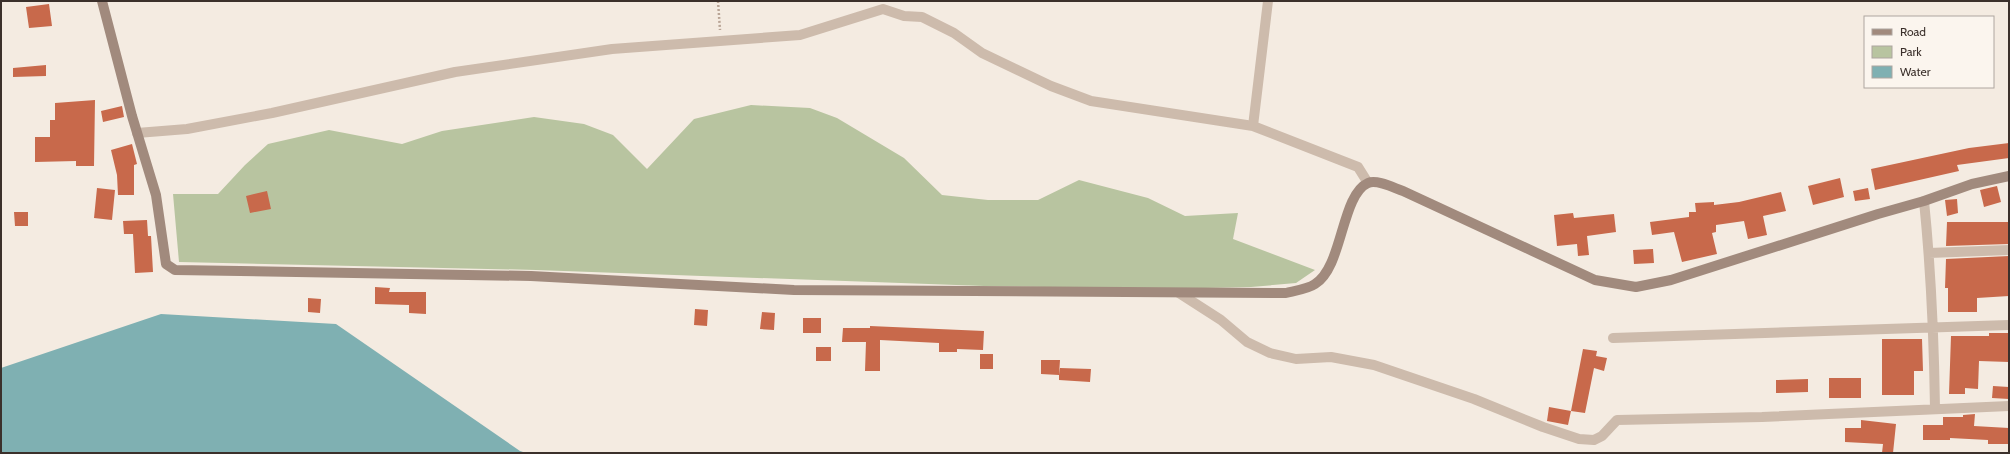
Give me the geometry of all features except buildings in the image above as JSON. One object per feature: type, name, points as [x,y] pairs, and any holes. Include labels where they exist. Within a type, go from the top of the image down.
[{"type":"main road","points":[[102,1],[137,133],[156,195],[166,264],[175,270],[531,276],[794,290],[1286,293],[1315,285],[1328,270],[1353,200],[1360,189],[1368,183],[1378,183],[1403,191],[1595,280],[1636,287],[1671,280],[1870,217],[1924,202],[1972,184],[2009,176]]},
{"type":"street","points":[[1253,126],[1268,1]]},
{"type":"street","points":[[137,133],[186,130],[272,113],[455,72],[612,49],[800,35],[883,9],[904,16],[922,17],[954,33],[982,53],[1051,86],[1091,101],[1253,126],[1358,168],[1368,183]]},
{"type":"street","points":[[1924,202],[1934,327],[1934,408]]},
{"type":"street","points":[[1929,253],[2009,250]]},
{"type":"street","points":[[1179,293],[1221,320],[1247,342],[1270,353],[1296,359],[1331,357],[1374,366],[1474,399],[1543,428],[1579,439],[1594,440],[1602,436],[1617,420],[2009,406]]},
{"type":"street","points":[[1613,338],[2009,325]]},
{"type":"path","points":[[718,1],[721,40]]},
{"type":"green space","points":[[751,105],[810,108],[837,118],[904,158],[942,195],[988,200],[1038,200],[1079,180],[1148,198],[1185,216],[1238,213],[1233,239],[1315,270],[1296,283],[1251,287],[1160,289],[984,286],[536,270],[179,262],[173,194],[218,194],[245,165],[268,144],[329,130],[402,144],[442,131],[534,117],[584,124],[613,135],[647,169],[694,119]]},
{"type":"water","points":[[161,314],[336,324],[520,451],[526,453],[1,453],[1,368]]}]
